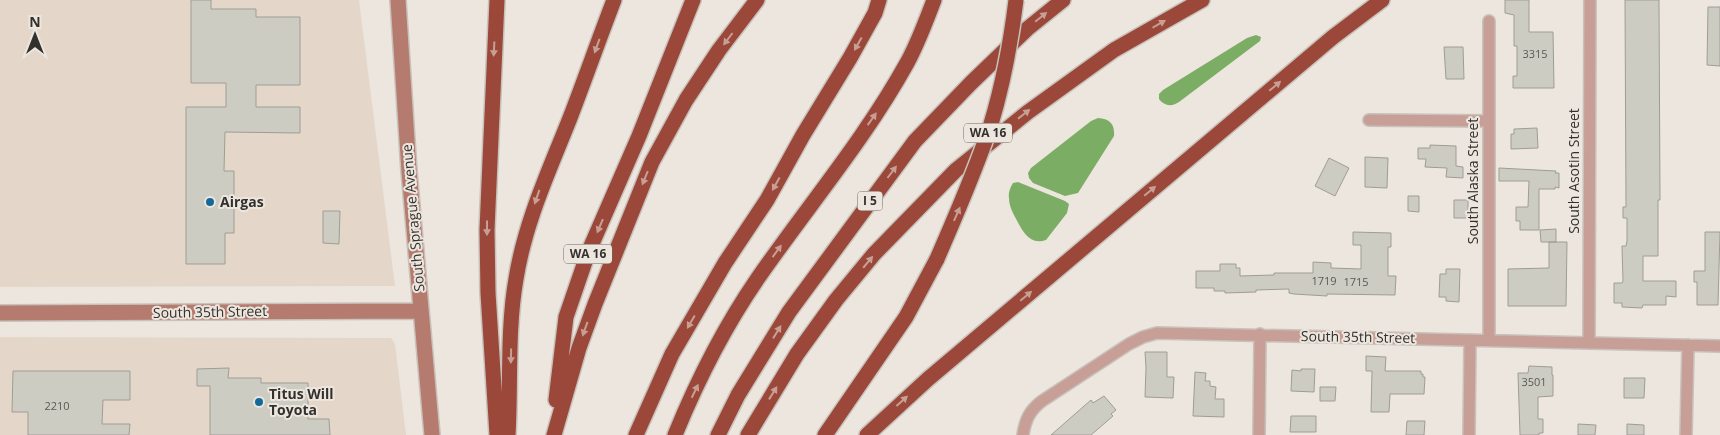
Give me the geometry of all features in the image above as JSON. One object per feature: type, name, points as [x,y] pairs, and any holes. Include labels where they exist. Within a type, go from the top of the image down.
[{"type":"highway","points":[[497,0],[487,230],[488,293],[497,435]]},
{"type":"highway","points":[[508,435],[513,301],[529,220],[614,0]]},
{"type":"highway","name":"WA 16","points":[[553,435],[566,317],[588,253],[639,136],[694,0]]},
{"type":"highway","points":[[553,435],[579,348],[598,295],[652,162],[686,100],[719,50],[757,0]]},
{"type":"highway","points":[[636,435],[672,354],[725,264],[767,200],[803,135],[850,58],[875,13],[878,0]]},
{"type":"highway","points":[[675,435],[713,354],[737,310],[884,103],[908,61],[934,0]]},
{"type":"highway","name":"WA 16","points":[[825,435],[906,317],[937,259],[966,192],[991,123],[1004,72],[1016,0]]},
{"type":"highway","name":"I 5","points":[[718,435],[738,395],[789,312],[915,141],[971,82],[1027,28],[1062,0]]},
{"type":"highway","points":[[748,435],[797,354],[836,300],[874,254],[956,170],[1028,112],[1114,50],[1202,0]]},
{"type":"highway","points":[[867,435],[928,378],[1333,37],[1382,0]]},
{"type":"street","name":"South Sprague Avenue","points":[[398,0],[409,171],[432,435]]},
{"type":"street","name":"South Asotin Street","points":[[1589,342],[1590,0]]},
{"type":"street","name":"South Alaska Street","points":[[1489,21],[1489,340]]},
{"type":"street","points":[[1369,120],[1488,121]]},
{"type":"street","name":"South 35th Street","points":[[0,313],[421,311]]},
{"type":"street","name":"South 35th Street","points":[[1023,435],[1030,412],[1042,401],[1129,344],[1142,337],[1167,332],[1720,346]]},
{"type":"street","points":[[1259,435],[1260,334]]},
{"type":"street","points":[[1469,435],[1470,340]]},
{"type":"street","points":[[1686,435],[1688,345]]},
{"type":"shaded area","points":[[0,0],[359,0],[395,286],[0,287]]},
{"type":"shaded area","points":[[1256,35],[1261,37],[1260,41],[1179,102],[1174,105],[1168,105],[1159,99],[1159,94],[1163,90],[1247,38]]},
{"type":"shaded area","points":[[1098,118],[1106,120],[1113,125],[1114,136],[1078,193],[1065,196],[1033,183],[1028,173],[1031,168],[1091,121]]},
{"type":"shaded area","points":[[1018,182],[1069,204],[1067,213],[1046,240],[1035,241],[1027,236],[1014,215],[1010,206],[1009,194],[1013,183]]},
{"type":"shaded area","points":[[0,337],[391,338],[395,344],[406,435],[0,435]]},
{"type":"building","points":[[191,0],[211,0],[211,9],[256,9],[256,17],[300,17],[300,85],[256,85],[256,107],[300,107],[300,133],[225,132],[224,171],[234,171],[234,233],[225,233],[225,264],[186,264],[186,107],[226,107],[226,83],[191,83]]},
{"type":"building","points":[[1505,0],[1529,0],[1529,32],[1553,32],[1554,88],[1513,88],[1513,76],[1517,76],[1517,46],[1514,46],[1514,15],[1505,13]]},
{"type":"building","points":[[1625,0],[1659,0],[1660,200],[1658,200],[1658,256],[1643,256],[1643,281],[1676,281],[1676,297],[1666,296],[1666,305],[1643,305],[1642,308],[1622,307],[1622,303],[1614,303],[1614,283],[1622,283],[1623,281],[1622,246],[1626,246],[1627,241],[1627,218],[1623,218],[1623,207],[1626,207]]},
{"type":"building","points":[[1708,7],[1720,7],[1720,66],[1707,65]]},
{"type":"building","points":[[1444,47],[1463,47],[1464,79],[1446,79]]},
{"type":"building","points":[[1537,128],[1538,148],[1511,149],[1511,134],[1514,134],[1514,129]]},
{"type":"building","points":[[1430,145],[1456,146],[1456,166],[1463,167],[1463,178],[1446,177],[1447,168],[1425,167],[1426,159],[1418,159],[1418,148],[1430,148]]},
{"type":"building","points":[[1365,157],[1388,158],[1387,188],[1365,187]]},
{"type":"building","points":[[1329,158],[1349,168],[1335,196],[1315,186]]},
{"type":"building","points":[[1499,168],[1556,171],[1555,173],[1559,173],[1559,188],[1539,189],[1539,230],[1520,230],[1520,221],[1516,221],[1516,207],[1528,207],[1529,181],[1499,181]]},
{"type":"building","points":[[1408,196],[1419,196],[1419,212],[1408,211]]},
{"type":"building","points":[[1454,200],[1468,200],[1468,218],[1454,218]]},
{"type":"building","points":[[323,211],[340,211],[339,244],[323,243]]},
{"type":"building","points":[[1556,229],[1556,242],[1541,242],[1540,230]]},
{"type":"building","points":[[1353,232],[1391,233],[1391,247],[1388,247],[1388,276],[1396,276],[1395,295],[1327,294],[1327,296],[1294,294],[1289,293],[1289,289],[1225,293],[1225,291],[1214,291],[1214,288],[1196,288],[1196,271],[1220,271],[1220,264],[1236,264],[1236,268],[1240,268],[1240,276],[1274,275],[1274,273],[1313,273],[1313,262],[1331,263],[1331,268],[1361,269],[1361,245],[1353,245]]},
{"type":"building","points":[[1705,232],[1720,232],[1718,305],[1697,305],[1697,282],[1694,282],[1694,271],[1705,271]]},
{"type":"building","points":[[1549,242],[1567,242],[1566,306],[1508,306],[1508,269],[1549,268]]},
{"type":"building","points":[[1446,269],[1460,269],[1459,302],[1446,301],[1446,297],[1439,297],[1440,274],[1446,274]]},
{"type":"building","points":[[1145,352],[1167,352],[1167,377],[1174,377],[1173,398],[1145,397]]},
{"type":"building","points":[[1366,356],[1386,357],[1385,371],[1421,371],[1423,377],[1425,377],[1424,394],[1390,394],[1389,412],[1371,412],[1372,371],[1366,371]]},
{"type":"building","points":[[1529,366],[1552,367],[1553,396],[1538,397],[1538,419],[1543,419],[1543,433],[1539,433],[1539,435],[1520,435],[1518,373],[1528,373]]},
{"type":"building","name":"Titus Will Toyota","points":[[229,368],[228,378],[261,378],[261,383],[308,383],[308,419],[329,419],[330,435],[210,435],[210,386],[197,386],[197,369]]},
{"type":"building","points":[[1301,369],[1315,369],[1314,392],[1291,391],[1292,370],[1301,371]]},
{"type":"building","points":[[13,371],[130,371],[130,400],[103,400],[102,424],[130,424],[129,435],[28,435],[28,412],[12,412]]},
{"type":"building","points":[[1195,372],[1206,373],[1205,381],[1210,381],[1210,386],[1216,387],[1215,399],[1224,399],[1224,417],[1193,416]]},
{"type":"building","points":[[1624,378],[1645,378],[1644,398],[1624,398]]},
{"type":"building","points":[[1320,387],[1336,387],[1335,401],[1320,401]]},
{"type":"building","points":[[1104,396],[1116,410],[1111,414],[1113,416],[1091,435],[1051,435],[1091,400],[1093,403]]},
{"type":"building","points":[[1291,416],[1316,416],[1316,432],[1290,432]]},
{"type":"building","points":[[1407,421],[1425,421],[1424,435],[1406,435]]},
{"type":"building","points":[[1578,424],[1596,425],[1595,435],[1578,435]]},
{"type":"building","points":[[1627,424],[1644,425],[1644,435],[1627,435]]},
{"type":"place","name":"Airgas","points":[[210,202]]},
{"type":"place","name":"Titus Will Toyota","points":[[259,402]]}]
